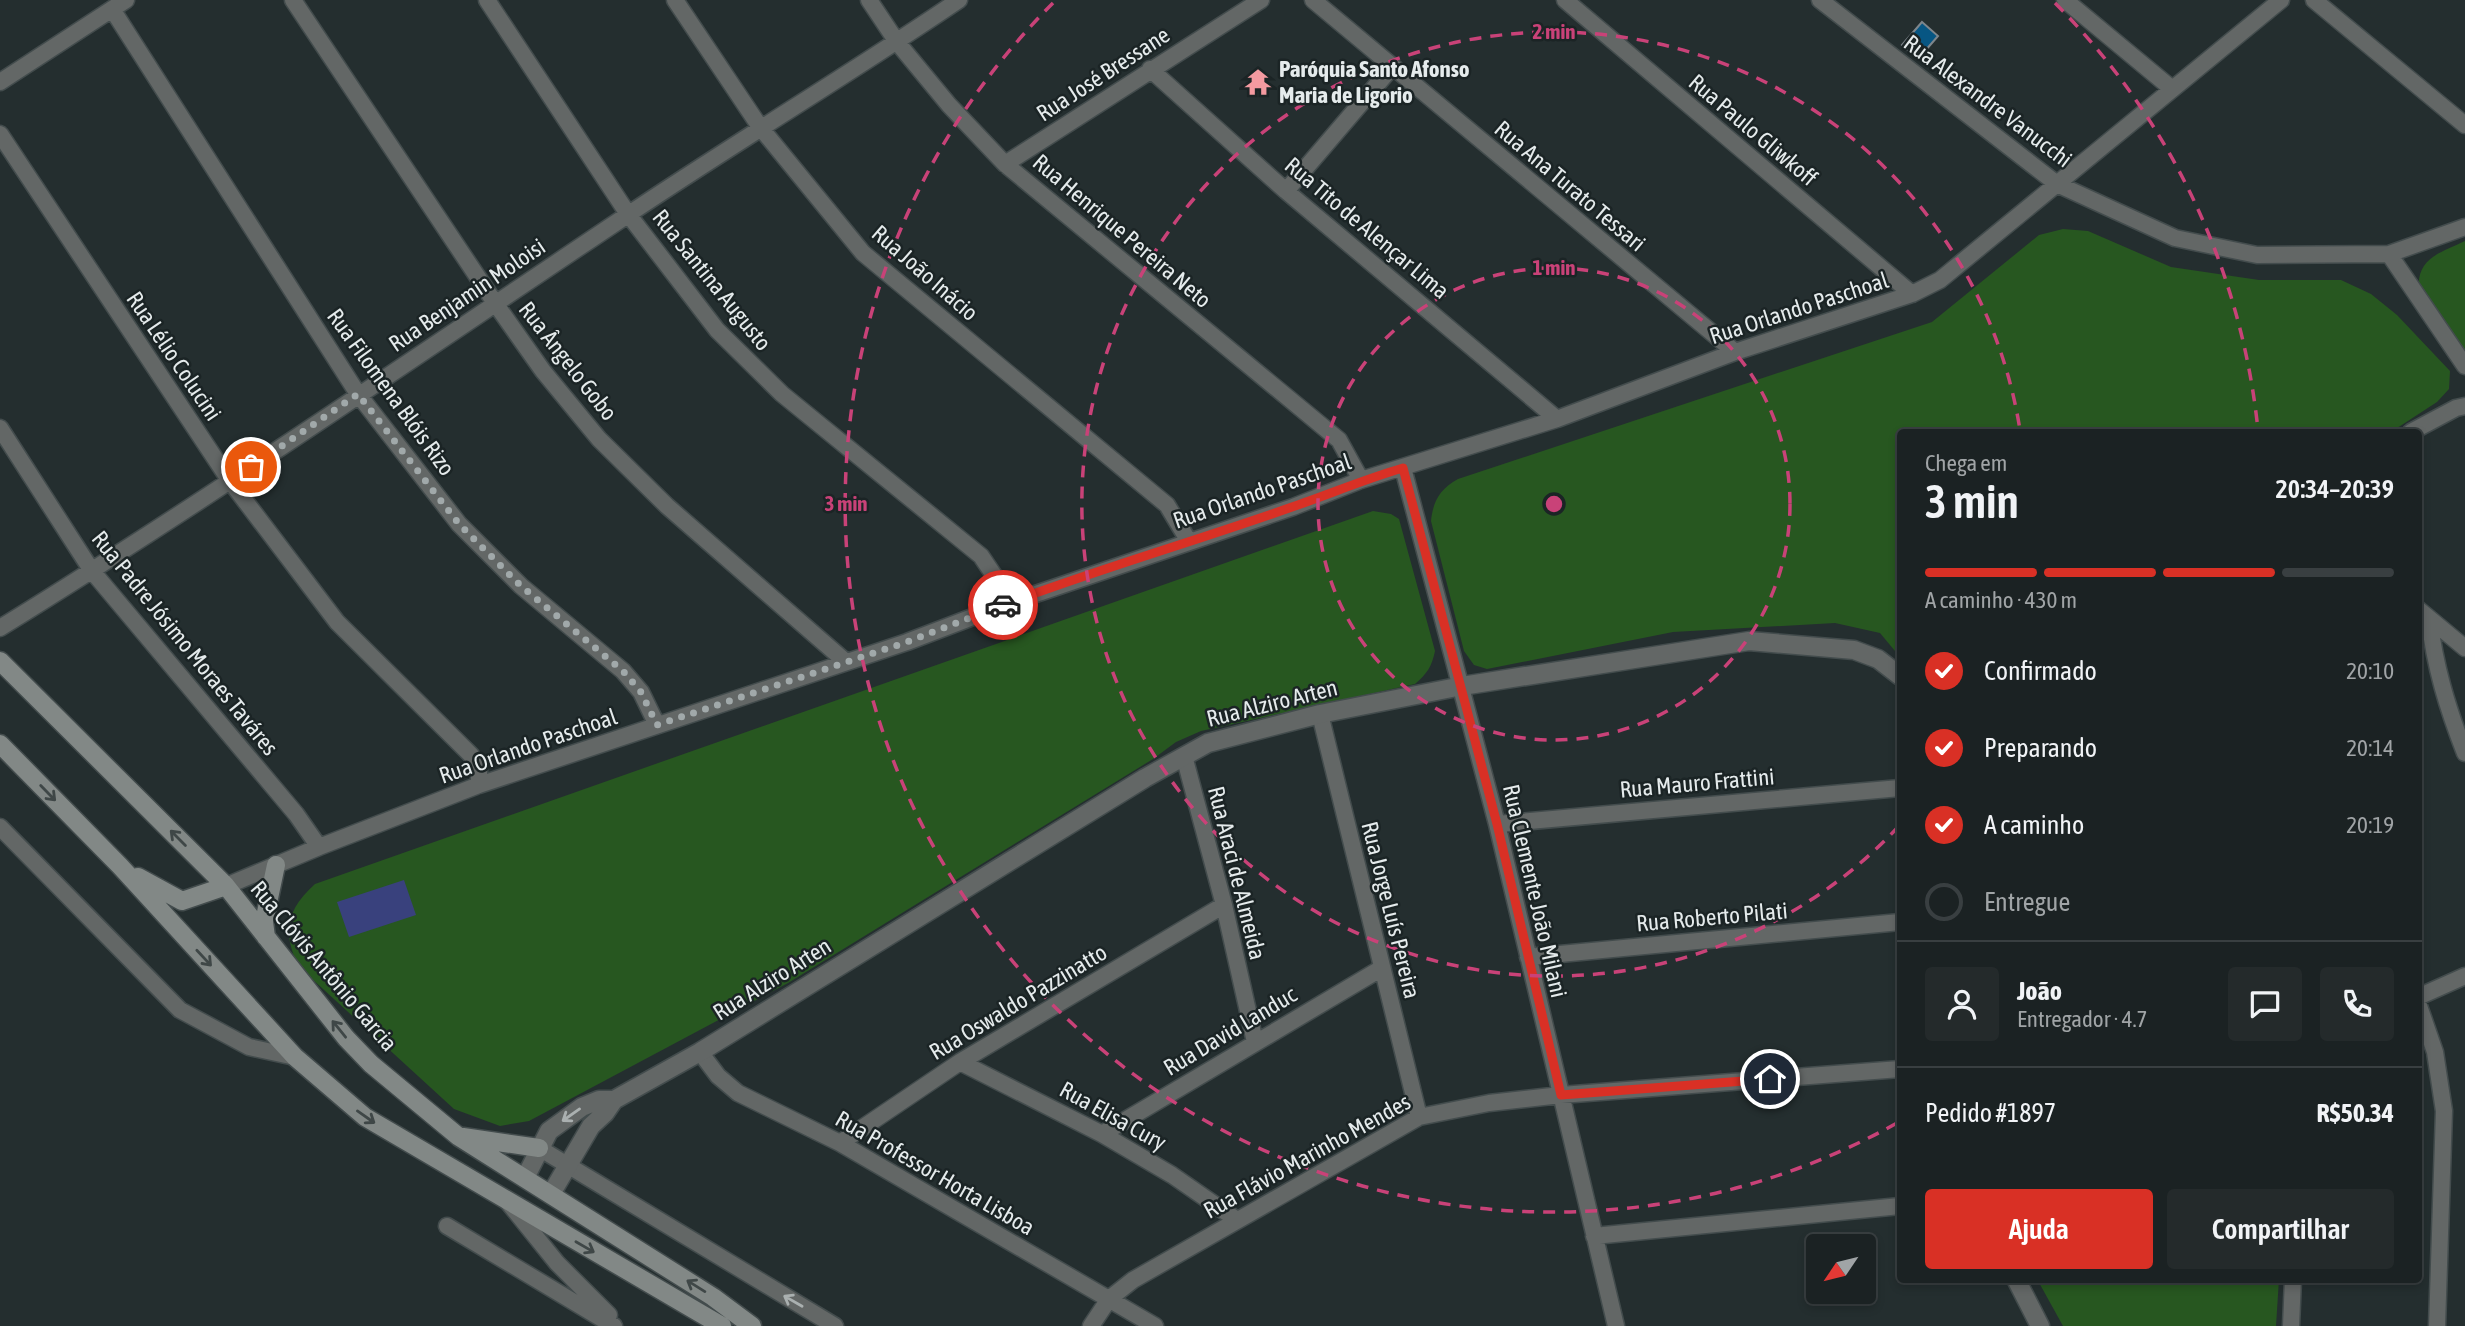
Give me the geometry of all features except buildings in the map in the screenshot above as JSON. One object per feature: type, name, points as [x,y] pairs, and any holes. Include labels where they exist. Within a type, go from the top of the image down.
[{"type":"main road","name":"Rua Clóvis Antônio Garcia","points":[[0,661],[226,887],[346,1038],[371,1064],[459,1137],[525,1178],[544,1196],[713,1297],[752,1326]]},
{"type":"main road","points":[[0,744],[120,866],[296,1057],[365,1117],[722,1326]]},
{"type":"main road","points":[[266,937],[264,922],[276,865]]},
{"type":"main road","points":[[120,866],[167,895],[182,901],[226,887]]},
{"type":"main road","points":[[459,1137],[539,1148]]},
{"type":"main road","points":[[510,1202],[544,1196],[554,1229]]},
{"type":"street","points":[[0,82],[126,0]]},
{"type":"street","name":"Rua Ângelo Gobo","points":[[293,0],[495,303],[543,371],[599,439],[635,477],[846,662]]},
{"type":"street","name":"Rua Santina Augusto","points":[[487,0],[628,214],[718,330],[782,394],[981,556],[1012,602]]},
{"type":"street","name":"Rua João Inácio","points":[[675,0],[760,127],[863,253],[1167,505],[1188,540]]},
{"type":"street","name":"Rua Henrique Pereira Neto","points":[[869,0],[897,42],[949,105],[1005,164],[1339,440],[1362,480]]},
{"type":"street","name":"Rua Benjamin Moloisi","points":[[0,628],[230,481],[760,127],[960,0]]},
{"type":"street","name":"Rua José Bressane","points":[[1005,164],[1261,0]]},
{"type":"street","name":"Rua Ana Turato Tessari","points":[[1313,0],[1735,352]]},
{"type":"street","name":"Rua Paulo Gliwkoff","points":[[1565,0],[1912,294]]},
{"type":"street","name":"Rua Alexandre Vanucchi","points":[[1820,0],[2057,184],[2175,239],[2257,255],[2389,254],[2465,227]]},
{"type":"street","points":[[2065,0],[2171,88]]},
{"type":"street","name":"Rua Orlando Paschoal","points":[[226,887],[319,847],[479,785],[907,642],[1188,540],[1293,507],[1362,480],[1557,418],[1735,352],[1912,294],[1940,281],[2281,0]]},
{"type":"street","points":[[2314,0],[2465,125]]},
{"type":"street","name":"Rua Filomena Blóis Rizo","points":[[112,9],[358,394],[459,524],[521,586],[623,671],[641,692],[657,725]]},
{"type":"street","points":[[1286,191],[1392,67]]},
{"type":"street","name":"Rua Tito de Alençar Lima","points":[[1150,69],[1286,191],[1557,418]]},
{"type":"street","name":"Rua Lélio Colucini","points":[[0,134],[230,481],[337,622],[471,755],[479,770],[479,785]]},
{"type":"street","points":[[2389,254],[2465,366]]},
{"type":"street","points":[[2417,429],[2461,407],[2465,423]]},
{"type":"street","name":"Rua Padre Jósimo Moraes Taváres","points":[[0,428],[92,571],[296,814],[319,847]]},
{"type":"street","name":"Rua Clemente João Milani","points":[[1403,468],[1497,824],[1616,1326]]},
{"type":"street","points":[[2424,613],[2465,648]]},
{"type":"street","points":[[2424,613],[2445,702],[2465,753]]},
{"type":"street","name":"Rua Alziro Arten","points":[[544,1196],[591,1126],[614,1100],[700,1052],[1133,785],[1208,743],[1320,714],[1462,686],[1749,641],[1854,650],[1878,659],[1897,674]]},
{"type":"street","name":"Rua Jorge Luís Pereira","points":[[1320,714],[1419,1117]]},
{"type":"street","name":"Rua Araci de Almeida","points":[[1184,756],[1224,905],[1255,1042]]},
{"type":"street","name":"Rua Mauro Frattini","points":[[1497,824],[1897,788]]},
{"type":"street","points":[[0,827],[180,1010],[249,1047],[296,1057]]},
{"type":"street","name":"Rua Oswaldo Pazzinatto","points":[[840,1143],[960,1062],[1224,905]]},
{"type":"street","name":"Rua Roberto Pilati","points":[[1528,957],[1897,922]]},
{"type":"street","name":"Rua David Landuc","points":[[1102,1134],[1382,968]]},
{"type":"street","points":[[2422,995],[2465,976]]},
{"type":"street","points":[[2422,1015],[2435,1052],[2444,1111],[2437,1326]]},
{"type":"street","name":"Rua Professor Horta Lisboa","points":[[700,1052],[718,1076],[738,1093],[840,1143],[1155,1326]]},
{"type":"street","name":"Rua Elisa Cury","points":[[960,1062],[1102,1134],[1172,1175],[1237,1220]]},
{"type":"street","name":"Rua Flávio Marinho Mendes","points":[[1091,1326],[1109,1299],[1133,1279],[1419,1117],[1489,1103],[1561,1095],[1897,1069]]},
{"type":"street","name":"Rua Alziro Arten","points":[[525,1178],[549,1131],[582,1107],[599,1100],[614,1100]]},
{"type":"street","points":[[539,1148],[835,1326]]},
{"type":"street","points":[[510,1202],[558,1263],[621,1326]]},
{"type":"street","points":[[1594,1236],[1897,1206]]},
{"type":"street","points":[[447,1226],[614,1326]]},
{"type":"street","points":[[2018,1283],[2040,1326]]},
{"type":"street","points":[[2291,1326],[2293,1283]]},
{"type":"green space","points":[[2063,229],[2088,231],[2171,267],[2259,280],[2341,280],[2371,294],[2397,315],[2450,371],[2449,389],[2437,402],[2396,429],[1897,429],[1897,653],[1880,633],[1835,623],[1673,632],[1487,669],[1474,665],[1464,651],[1431,521],[1438,496],[1446,487],[1458,479],[1932,322],[2039,235]]},
{"type":"green space","points":[[2465,241],[2465,352],[2419,289],[2419,278],[2426,263],[2432,258]]},
{"type":"green space","points":[[1373,511],[1391,514],[1399,519],[1435,651],[1428,669],[1415,684],[1201,731],[1176,742],[1153,759],[788,983],[529,1121],[500,1126],[454,1109],[299,967],[290,943],[290,922],[298,903],[315,884]]},
{"type":"green space","points":[[2039,1283],[2279,1283],[2276,1326],[2063,1326]]},
{"type":"water","points":[[404,880],[416,915],[349,937],[337,902]]},
{"type":"way so far","points":[[251,467],[358,394],[459,524],[521,586],[623,671],[641,692],[657,725],[907,642],[1003,605]]},
{"type":"place","name":"Paróquia Santo Afonso Maria de Ligorio","points":[[1258,82]]},
{"type":"route","points":[[1003,605],[1403,468],[1497,824],[1561,1095],[1770,1079]]}]
